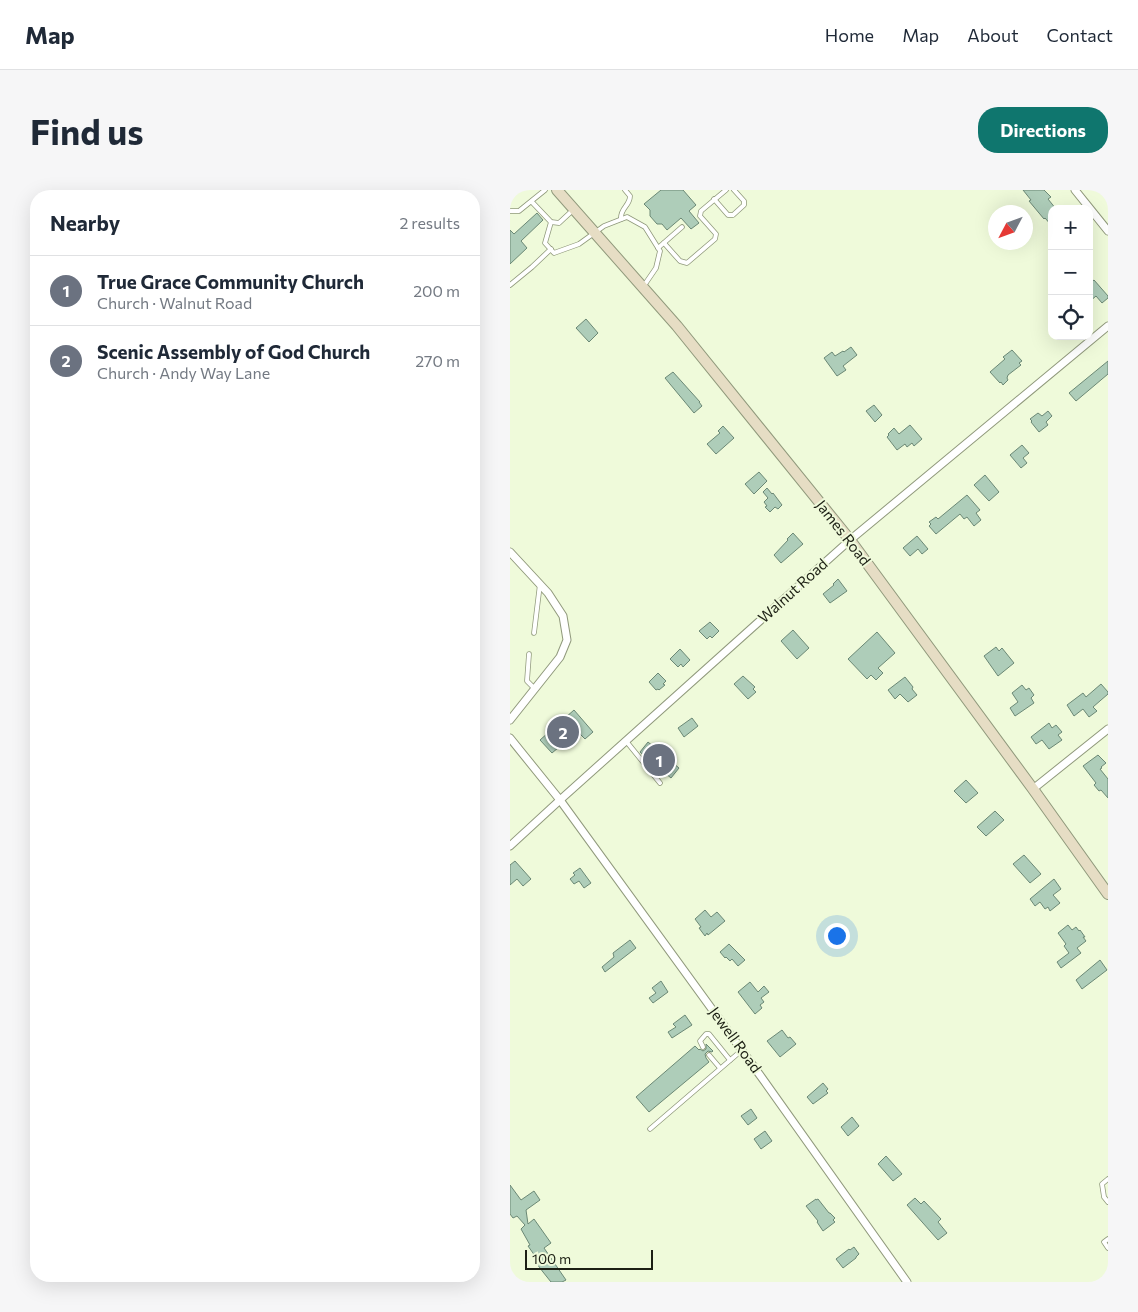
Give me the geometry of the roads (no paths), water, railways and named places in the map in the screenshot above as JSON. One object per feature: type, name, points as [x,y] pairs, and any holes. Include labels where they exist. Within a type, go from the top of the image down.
[{"type":"main road","name":"James Road","points":[[557,190],[681,331],[850,540],[1108,894]]},
{"type":"street","points":[[1075,190],[1108,231]]},
{"type":"street","name":"Walnut Road","points":[[510,846],[850,540],[1108,326]]},
{"type":"street","points":[[510,552],[548,593],[563,616],[567,640],[560,656],[510,720]]},
{"type":"street","points":[[1033,789],[1108,728]]},
{"type":"street","name":"Jewell Road","points":[[510,738],[560,800],[742,1050],[907,1282]]},
{"type":"lane","points":[[510,210],[519,211],[545,190]]},
{"type":"lane","points":[[621,220],[620,213],[630,200],[630,196],[625,190]]},
{"type":"lane","points":[[664,243],[680,261],[687,263],[715,239],[716,234],[700,216],[700,211],[726,190]]},
{"type":"lane","points":[[714,199],[728,215],[733,215],[744,205],[744,201],[734,190]]},
{"type":"lane","points":[[532,202],[551,222],[559,223],[574,210]]},
{"type":"lane","points":[[551,222],[545,243],[554,253],[579,244],[604,226],[627,217],[645,227],[660,251],[656,268],[643,287]]},
{"type":"lane","points":[[658,248],[682,227]]},
{"type":"lane","points":[[510,285],[551,250]]},
{"type":"lane","points":[[534,633],[540,584]]},
{"type":"lane","points":[[529,654],[527,681],[535,689]]},
{"type":"lane","points":[[626,741],[660,783]]},
{"type":"lane","points":[[703,1047],[700,1041],[706,1034],[709,1034],[730,1060]]},
{"type":"lane","points":[[650,1128],[742,1050]]},
{"type":"lane","points":[[709,1055],[720,1068]]},
{"type":"lane","points":[[1108,1179],[1102,1184],[1104,1197],[1108,1202]]},
{"type":"lane","points":[[1108,1239],[1104,1242],[1108,1248]]},
{"type":"place","name":"Scenic Assembly of God Church","points":[[563,732]]},
{"type":"place","name":"True Grace Community Church","points":[[659,760]]}]
